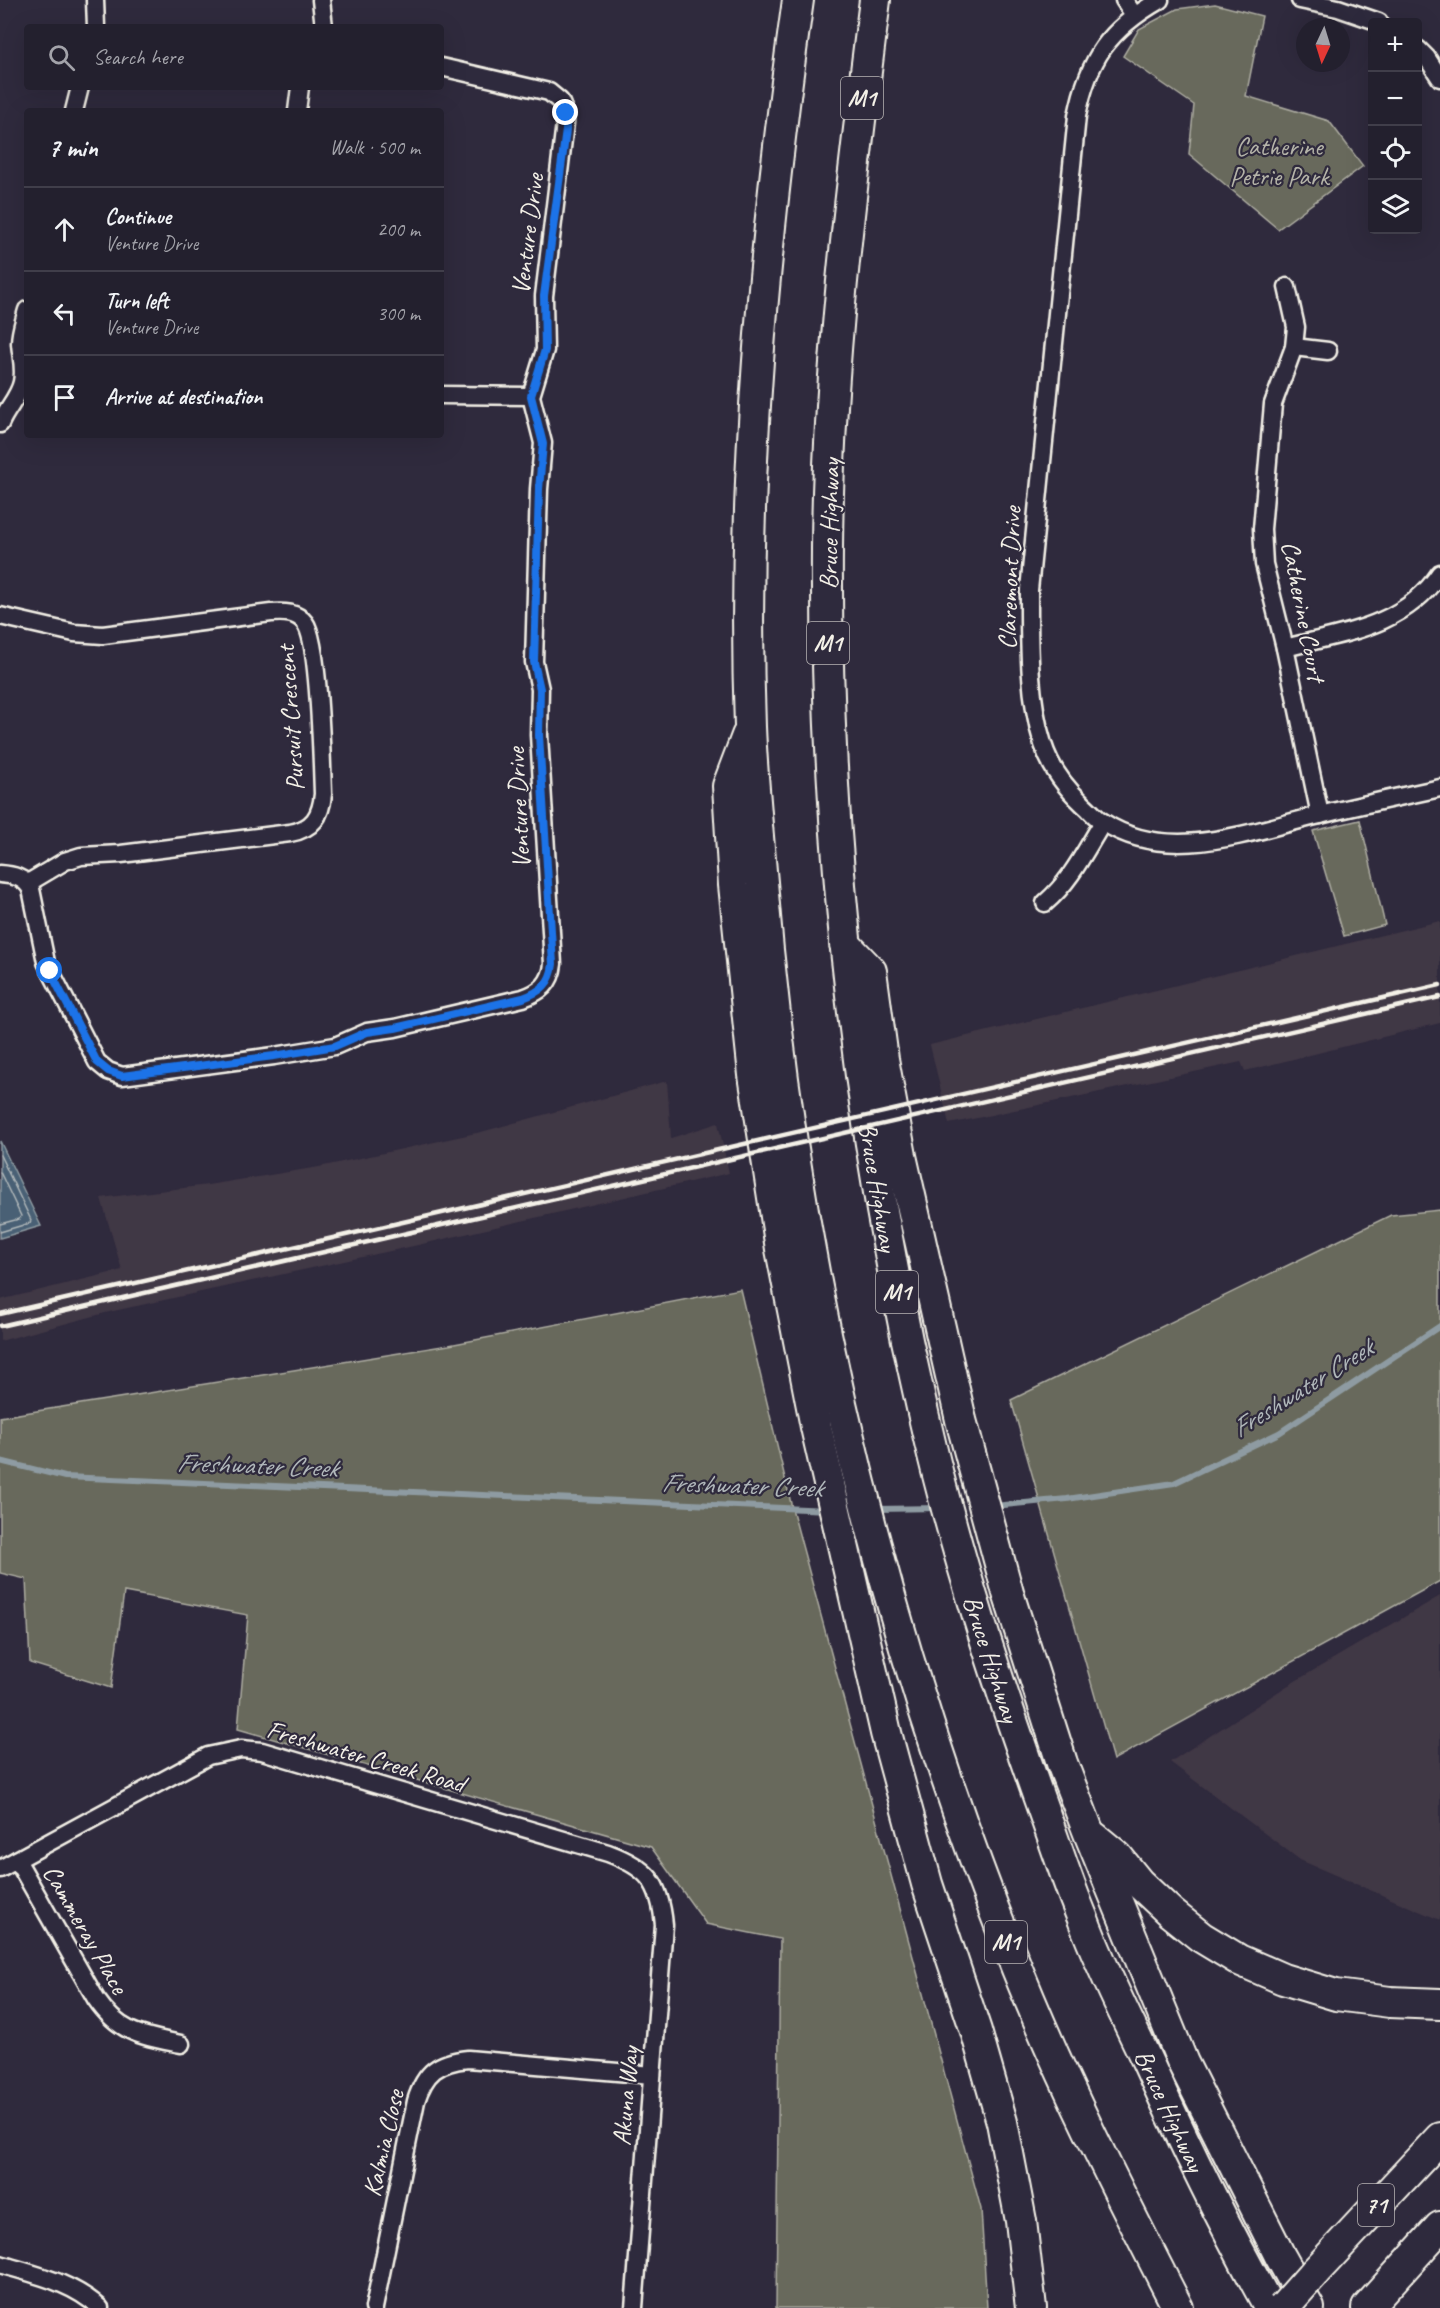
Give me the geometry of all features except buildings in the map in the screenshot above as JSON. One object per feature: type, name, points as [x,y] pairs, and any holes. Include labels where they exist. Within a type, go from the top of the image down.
[{"type":"highway","name":"M1","points":[[798,0],[769,224],[755,406],[749,556],[750,728],[768,963],[776,1035],[812,1265],[846,1426],[879,1559],[956,1805],[1011,1953],[1065,2082],[1178,2308]]},
{"type":"highway","name":"Bruce Highway","points":[[875,0],[850,197],[836,364],[827,544],[829,697],[845,944],[865,1111],[893,1275],[925,1422],[960,1554],[1022,1751],[1083,1922],[1195,2165],[1270,2308]]},
{"type":"highway","points":[[750,728],[728,786],[734,885],[756,1086],[781,1249],[816,1427],[886,1733],[944,1938],[976,2031],[1002,2122],[1021,2221],[1031,2308]]},
{"type":"highway","points":[[845,944],[871,971],[883,1059],[901,1156],[961,1420],[996,1552],[1036,1684],[1089,1833],[1183,2063],[1280,2256],[1310,2308]]},
{"type":"highway","points":[[1089,1833],[1117,1856],[1139,1883],[1171,1913],[1201,1937],[1239,1960],[1283,1979],[1336,1995],[1390,2002],[1440,2004]]},
{"type":"highway","name":"71","points":[[1283,2308],[1440,2138]]},
{"type":"highway","name":"71","points":[[1367,2308],[1440,2227]]},
{"type":"street","points":[[95,0],[96,24]]},
{"type":"street","points":[[321,0],[324,24]]},
{"type":"street","points":[[1124,0],[1134,15]]},
{"type":"street","name":"Claremont Drive","points":[[1160,0],[1134,15],[1108,40],[1082,87],[1077,116],[1029,590],[1030,658],[1036,722],[1044,747],[1070,792],[1103,822],[1136,838],[1166,843],[1233,837],[1440,788]]},
{"type":"street","points":[[1300,0],[1338,8],[1368,18]]},
{"type":"street","points":[[1422,53],[1440,78]]},
{"type":"street","name":"Venture Drive","points":[[28,883],[34,896],[43,951],[50,971],[97,1062],[108,1071],[122,1076],[335,1046],[367,1032],[395,1028],[523,998],[541,990],[548,981],[553,964],[539,735],[540,689],[534,662],[539,489],[543,444],[531,396],[545,350],[544,296],[567,122],[560,101],[549,92],[444,68]]},
{"type":"street","points":[[75,108],[79,90]]},
{"type":"street","points":[[297,108],[300,90]]},
{"type":"street","name":"Catherine Court","points":[[1287,287],[1296,327],[1294,346],[1273,404],[1262,529],[1264,564],[1285,648],[1320,815]]},
{"type":"street","points":[[24,324],[21,337],[24,370]]},
{"type":"street","points":[[1294,346],[1328,351]]},
{"type":"street","points":[[0,424],[24,383]]},
{"type":"street","points":[[444,394],[531,396]]},
{"type":"street","points":[[1285,648],[1370,627],[1390,619],[1409,606],[1440,573]]},
{"type":"street","name":"Pursuit Crescent","points":[[0,616],[74,633],[103,635],[271,613],[291,613],[303,620],[313,641],[323,794],[321,811],[314,823],[290,833],[122,855],[73,858],[56,865],[28,883]]},
{"type":"street","points":[[1045,903],[1069,879],[1103,822]]},
{"type":"street","points":[[0,874],[17,877],[28,883]]},
{"type":"street","name":"Freshwater Creek Road","points":[[0,1869],[208,1756],[241,1749],[262,1751],[608,1852],[630,1861],[646,1873],[657,1889]]},
{"type":"street","name":"Cammeray Place","points":[[17,1860],[96,1999],[109,2017],[144,2036],[182,2044]]},
{"type":"street","name":"Akuna Way","points":[[634,2308],[664,1925],[657,1889]]},
{"type":"street","name":"Kalmia Close","points":[[374,2308],[416,2101],[420,2088],[428,2076],[440,2065],[452,2060],[468,2059],[652,2075]]},
{"type":"street","points":[[0,2265],[69,2285],[88,2296],[100,2308]]},
{"type":"shaded area","points":[[1440,921],[1440,1023],[1245,1071],[1241,1062],[949,1124],[930,1045]]},
{"type":"shaded area","points":[[667,1081],[671,1138],[718,1123],[729,1173],[418,1245],[109,1312],[0,1341],[0,1300],[122,1270],[101,1198],[208,1185],[319,1167],[481,1132]]},
{"type":"shaded area","points":[[1440,1596],[1440,1920],[1300,1860],[1170,1762],[1287,1686]]},
{"type":"green space","name":"Catherine Petrie Park","points":[[1215,4],[1262,16],[1246,96],[1329,121],[1363,166],[1278,229],[1189,154],[1194,105],[1123,56],[1139,29],[1177,9]]},
{"type":"green space","points":[[1360,820],[1385,925],[1344,936],[1313,831]]},
{"type":"green space","points":[[1440,1210],[1440,1581],[1113,1760],[1011,1400],[1391,1215]]},
{"type":"green space","points":[[740,1289],[793,1512],[981,2209],[987,2308],[776,2308],[780,1939],[706,1924],[651,1847],[238,1729],[248,1615],[124,1592],[111,1688],[30,1663],[26,1579],[0,1573],[0,1417],[449,1345]]},
{"type":"water","points":[[0,1141],[41,1226],[0,1238]]},
{"type":"waterway","name":"Freshwater Creek","points":[[994,1506],[1067,1499],[1174,1483],[1279,1433],[1440,1326]]},
{"type":"waterway","name":"Freshwater Creek","points":[[0,1461],[65,1477],[828,1510]]},
{"type":"waterway","name":"Freshwater Creek","points":[[877,1509],[939,1508]]},
{"type":"railway","points":[[0,1314],[1440,985]]},
{"type":"railway","points":[[0,1326],[1440,997]]},
{"type":"route","points":[[50,971],[97,1062],[102,1068],[122,1076],[335,1046],[367,1032],[395,1028],[533,995],[541,990],[548,981],[553,964],[539,735],[540,689],[534,662],[539,489],[543,437],[532,407],[531,396],[545,350],[544,296],[567,122],[566,113]]}]
